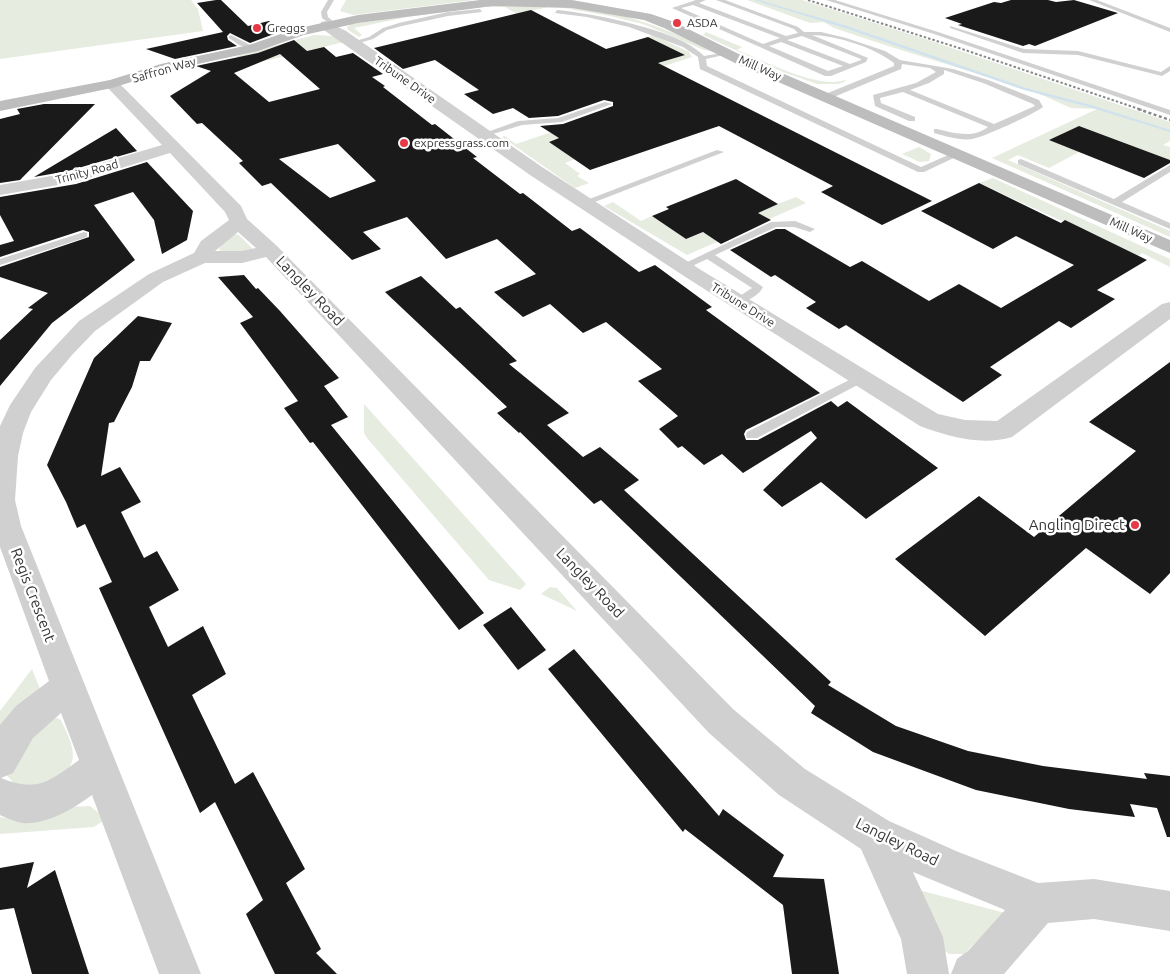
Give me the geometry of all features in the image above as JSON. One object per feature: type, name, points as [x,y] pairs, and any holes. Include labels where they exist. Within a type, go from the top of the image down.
[{"type":"street","name":"Mill Way","points":[[330,25],[358,18],[493,2],[574,2],[654,20],[683,31],[726,53],[1170,247]]},
{"type":"street","name":"Tribune Drive","points":[[330,25],[483,135],[682,267],[929,420],[951,428],[976,432],[1003,430],[1170,309]]},
{"type":"street","name":"Saffron Way","points":[[0,106],[112,84],[166,67],[253,48],[330,25]]},
{"type":"street","name":"Langley Road","points":[[112,84],[234,210],[239,222],[270,250],[721,721],[792,782],[875,834],[1038,903],[1094,899],[1170,910]]},
{"type":"street","name":"Trinity Road","points":[[0,190],[70,178],[172,147]]},
{"type":"street","name":"Regis Crescent","points":[[202,257],[208,245],[239,222]]},
{"type":"street","name":"Regis Crescent","points":[[180,974],[7,526],[0,500],[5,456],[10,433],[19,410],[43,374],[87,326],[107,310],[156,278],[202,257],[242,257],[270,250]]},
{"type":"street","points":[[0,760],[7,743],[24,720],[45,703],[69,688]]},
{"type":"street","points":[[0,796],[21,804],[36,803],[66,792],[101,766]]},
{"type":"street","points":[[875,834],[922,937],[928,974]]},
{"type":"street","points":[[972,974],[984,965],[1038,903]]},
{"type":"lane","points":[[330,25],[325,18],[324,12],[332,0]]},
{"type":"lane","points":[[703,0],[675,8],[828,74],[864,61],[865,58],[802,34],[796,28],[719,0]]},
{"type":"lane","points":[[829,0],[1170,113]]},
{"type":"lane","points":[[1092,0],[1170,30]]},
{"type":"lane","points":[[694,3],[849,66]]},
{"type":"lane","points":[[352,42],[371,38],[386,29],[401,24],[480,10]]},
{"type":"lane","points":[[557,12],[585,15],[628,24],[694,50],[703,58],[703,67],[921,170],[958,154]]},
{"type":"lane","points":[[952,27],[1023,51],[1078,53],[1162,74],[1170,68]]},
{"type":"lane","points":[[764,46],[802,34],[823,34],[886,55],[898,62],[932,66],[982,81],[1036,102],[1039,108],[994,127],[986,133],[971,137],[961,137],[937,130]]},
{"type":"lane","points":[[231,37],[241,44],[253,48]]},
{"type":"lane","points":[[703,58],[726,53]]},
{"type":"lane","points":[[826,97],[886,73],[898,67],[898,62]]},
{"type":"lane","points":[[912,119],[878,104],[876,98],[934,78],[941,72],[932,66]]},
{"type":"lane","points":[[903,90],[994,127]]},
{"type":"lane","points":[[885,95],[888,100],[922,116]]},
{"type":"lane","points":[[483,135],[521,123],[558,120],[608,104]]},
{"type":"lane","points":[[946,127],[961,137]]},
{"type":"lane","points":[[584,203],[720,152]]},
{"type":"lane","points":[[1021,162],[1170,226]]},
{"type":"lane","points":[[1114,203],[1170,168]]},
{"type":"lane","points":[[682,267],[774,224],[795,224],[810,229]]},
{"type":"lane","points":[[0,262],[84,235]]},
{"type":"lane","points":[[708,255],[758,287],[756,291],[737,301]]},
{"type":"lane","points":[[752,435],[861,378]]},
{"type":"shaded area","points":[[0,0],[191,0],[198,9],[203,31],[0,59]]},
{"type":"shaded area","points":[[346,0],[474,0],[353,15],[340,11]]},
{"type":"shaded area","points":[[747,0],[802,0],[925,39],[1170,122],[1170,141],[1163,145],[1170,147],[1170,160],[1079,126],[1050,140],[1079,152],[1049,168],[1018,155],[1008,160],[1170,231],[1170,237],[992,158],[1097,109],[1071,108],[1033,91],[888,46],[834,28],[824,22],[810,23]]},
{"type":"shaded area","points":[[492,5],[559,5],[588,8],[644,22],[715,51],[704,50],[643,24],[553,6],[517,14],[505,7],[483,7],[407,17],[354,28],[362,35],[359,37],[348,30],[347,27],[351,24]]},
{"type":"shaded area","points":[[706,32],[742,47],[737,50],[806,78],[833,82],[846,81],[839,84],[817,84],[783,72],[703,35]]},
{"type":"shaded area","points":[[314,35],[334,36],[344,42],[240,67],[237,56]]},
{"type":"shaded area","points":[[653,35],[689,52],[692,57],[625,79],[663,103],[549,141],[575,159],[565,163],[580,174],[577,176],[589,183],[575,188],[502,137],[505,136],[516,144],[639,103],[610,78],[685,55],[648,37]]},
{"type":"shaded area","points":[[919,147],[931,154],[929,161],[920,162],[902,154]]},
{"type":"shaded area","points":[[993,178],[1170,259],[1170,267],[1142,253],[1138,256],[979,183]]},
{"type":"shaded area","points":[[796,197],[806,203],[687,255],[604,206],[613,202],[641,221],[652,216],[686,239]]},
{"type":"shaded area","points":[[234,234],[239,235],[253,249],[249,252],[222,252],[219,249],[225,240]]},
{"type":"shaded area","points":[[364,404],[526,584],[520,590],[489,580],[367,438],[364,433]]},
{"type":"shaded area","points":[[550,587],[557,588],[577,611],[541,594]]},
{"type":"shaded area","points":[[32,669],[40,689],[0,727],[0,711]]},
{"type":"shaded area","points":[[53,716],[61,720],[73,751],[73,757],[68,769],[41,788],[15,785],[5,773],[8,762]]},
{"type":"shaded area","points":[[90,806],[99,813],[103,821],[94,827],[0,834],[0,817],[24,821],[66,807]]},
{"type":"shaded area","points":[[919,890],[1005,913],[964,954],[949,954],[942,949]]},
{"type":"building","points":[[221,0],[248,26],[269,21],[282,31],[250,43],[230,33],[227,36],[228,40],[237,46],[175,59],[146,49],[223,32],[197,3]]},
{"type":"building","points":[[1011,0],[1048,0],[1056,2],[1074,0],[1118,13],[1035,46],[1029,44],[1023,46],[958,25],[962,24],[945,18],[994,2],[1001,3]]},
{"type":"building","points":[[531,10],[606,49],[648,37],[685,55],[658,63],[932,201],[882,225],[821,192],[833,186],[719,126],[590,170],[549,142],[559,138],[540,126],[563,124],[613,106],[613,102],[604,100],[558,116],[529,118],[513,108],[493,114],[464,94],[479,90],[435,60],[403,69],[374,48]]},
{"type":"building","points":[[294,40],[307,51],[324,47],[336,57],[353,53],[383,74],[372,77],[385,86],[383,87],[432,125],[435,124],[477,157],[473,158],[520,194],[523,193],[572,231],[580,228],[639,272],[655,265],[712,307],[706,310],[820,393],[746,430],[744,434],[746,440],[758,440],[831,401],[838,407],[847,401],[938,468],[866,519],[821,482],[782,507],[763,490],[817,438],[811,431],[743,473],[722,454],[704,465],[682,446],[678,448],[659,429],[678,416],[638,381],[662,369],[606,322],[583,333],[550,304],[523,317],[494,292],[536,274],[497,239],[446,259],[407,217],[363,232],[381,249],[352,260],[271,183],[262,186],[239,163],[243,161],[202,123],[197,124],[170,96],[211,71],[196,66],[258,53]],"holes":[[[280,54],[320,89],[269,102],[234,73]],[[338,144],[376,181],[330,198],[279,159]]]},
{"type":"building","points":[[44,104],[95,104],[20,180],[0,183],[0,119],[20,114],[17,109]]},
{"type":"building","points":[[1079,126],[1170,160],[1170,163],[1144,178],[1049,140]]},
{"type":"building","points":[[116,128],[137,151],[68,171],[34,177]]},
{"type":"building","points":[[147,162],[193,211],[187,240],[162,254],[154,220],[133,192],[94,205],[135,260],[52,323],[0,386],[0,340],[33,309],[28,308],[48,293],[0,277],[0,267],[89,237],[89,232],[83,230],[0,257],[0,245],[14,241],[0,215],[0,197],[76,184]]},
{"type":"building","points":[[736,179],[778,204],[758,213],[771,220],[721,244],[703,232],[686,239],[652,216],[669,209],[666,207]]},
{"type":"building","points":[[979,183],[1061,223],[1065,220],[1147,260],[1097,290],[1115,299],[1071,328],[1059,321],[990,367],[1002,375],[963,402],[846,325],[839,329],[806,308],[816,302],[775,275],[771,277],[730,250],[776,229],[785,229],[850,267],[862,261],[929,301],[959,284],[1001,308],[1074,265],[1016,236],[993,249],[921,211]]},
{"type":"building","points":[[244,275],[280,311],[339,378],[324,386],[348,417],[331,425],[484,613],[459,630],[313,442],[310,443],[284,408],[298,401],[240,323],[253,317],[218,277]]},
{"type":"building","points":[[421,276],[456,309],[460,307],[517,361],[509,364],[569,413],[547,425],[583,457],[600,447],[639,480],[624,490],[831,682],[828,685],[896,726],[968,751],[1043,766],[1147,779],[1144,773],[1170,776],[1170,837],[1167,837],[1157,808],[1130,804],[1135,817],[1069,809],[976,790],[873,752],[811,713],[815,706],[601,500],[594,504],[520,432],[497,413],[507,407],[385,292]]},
{"type":"building","points":[[138,316],[172,323],[150,361],[140,361],[132,387],[114,422],[109,423],[101,476],[120,467],[141,502],[121,512],[144,558],[157,551],[179,590],[149,607],[168,647],[203,626],[226,674],[192,695],[235,784],[253,772],[305,869],[286,883],[321,949],[316,953],[337,974],[275,974],[246,914],[263,900],[215,802],[200,813],[99,588],[112,582],[85,524],[77,528],[47,465],[94,358]]},
{"type":"building","points":[[1170,362],[1170,573],[1150,594],[1086,548],[985,636],[895,559],[979,496],[1034,537],[1136,451],[1089,422]]},
{"type":"building","points":[[511,607],[546,650],[518,670],[483,625]]},
{"type":"building","points":[[574,649],[719,816],[723,809],[784,855],[773,877],[824,879],[839,974],[792,974],[783,905],[685,829],[683,832],[548,669]]},
{"type":"building","points":[[34,862],[27,888],[55,870],[89,974],[32,974],[14,908],[0,910],[0,868]]},
{"type":"waterway","points":[[756,0],[846,27],[1025,89],[1090,106],[1170,131]]},
{"type":"railway","points":[[808,0],[962,49],[1142,110]]},
{"type":"railway","points":[[1138,109],[1170,120]]},
{"type":"place","name":"ASDA","points":[[677,23]]},
{"type":"place","name":"Greggs","points":[[257,28]]},
{"type":"place","name":"expressgrass.com","points":[[404,143]]},
{"type":"place","name":"Angling Direct","points":[[1135,525]]}]
